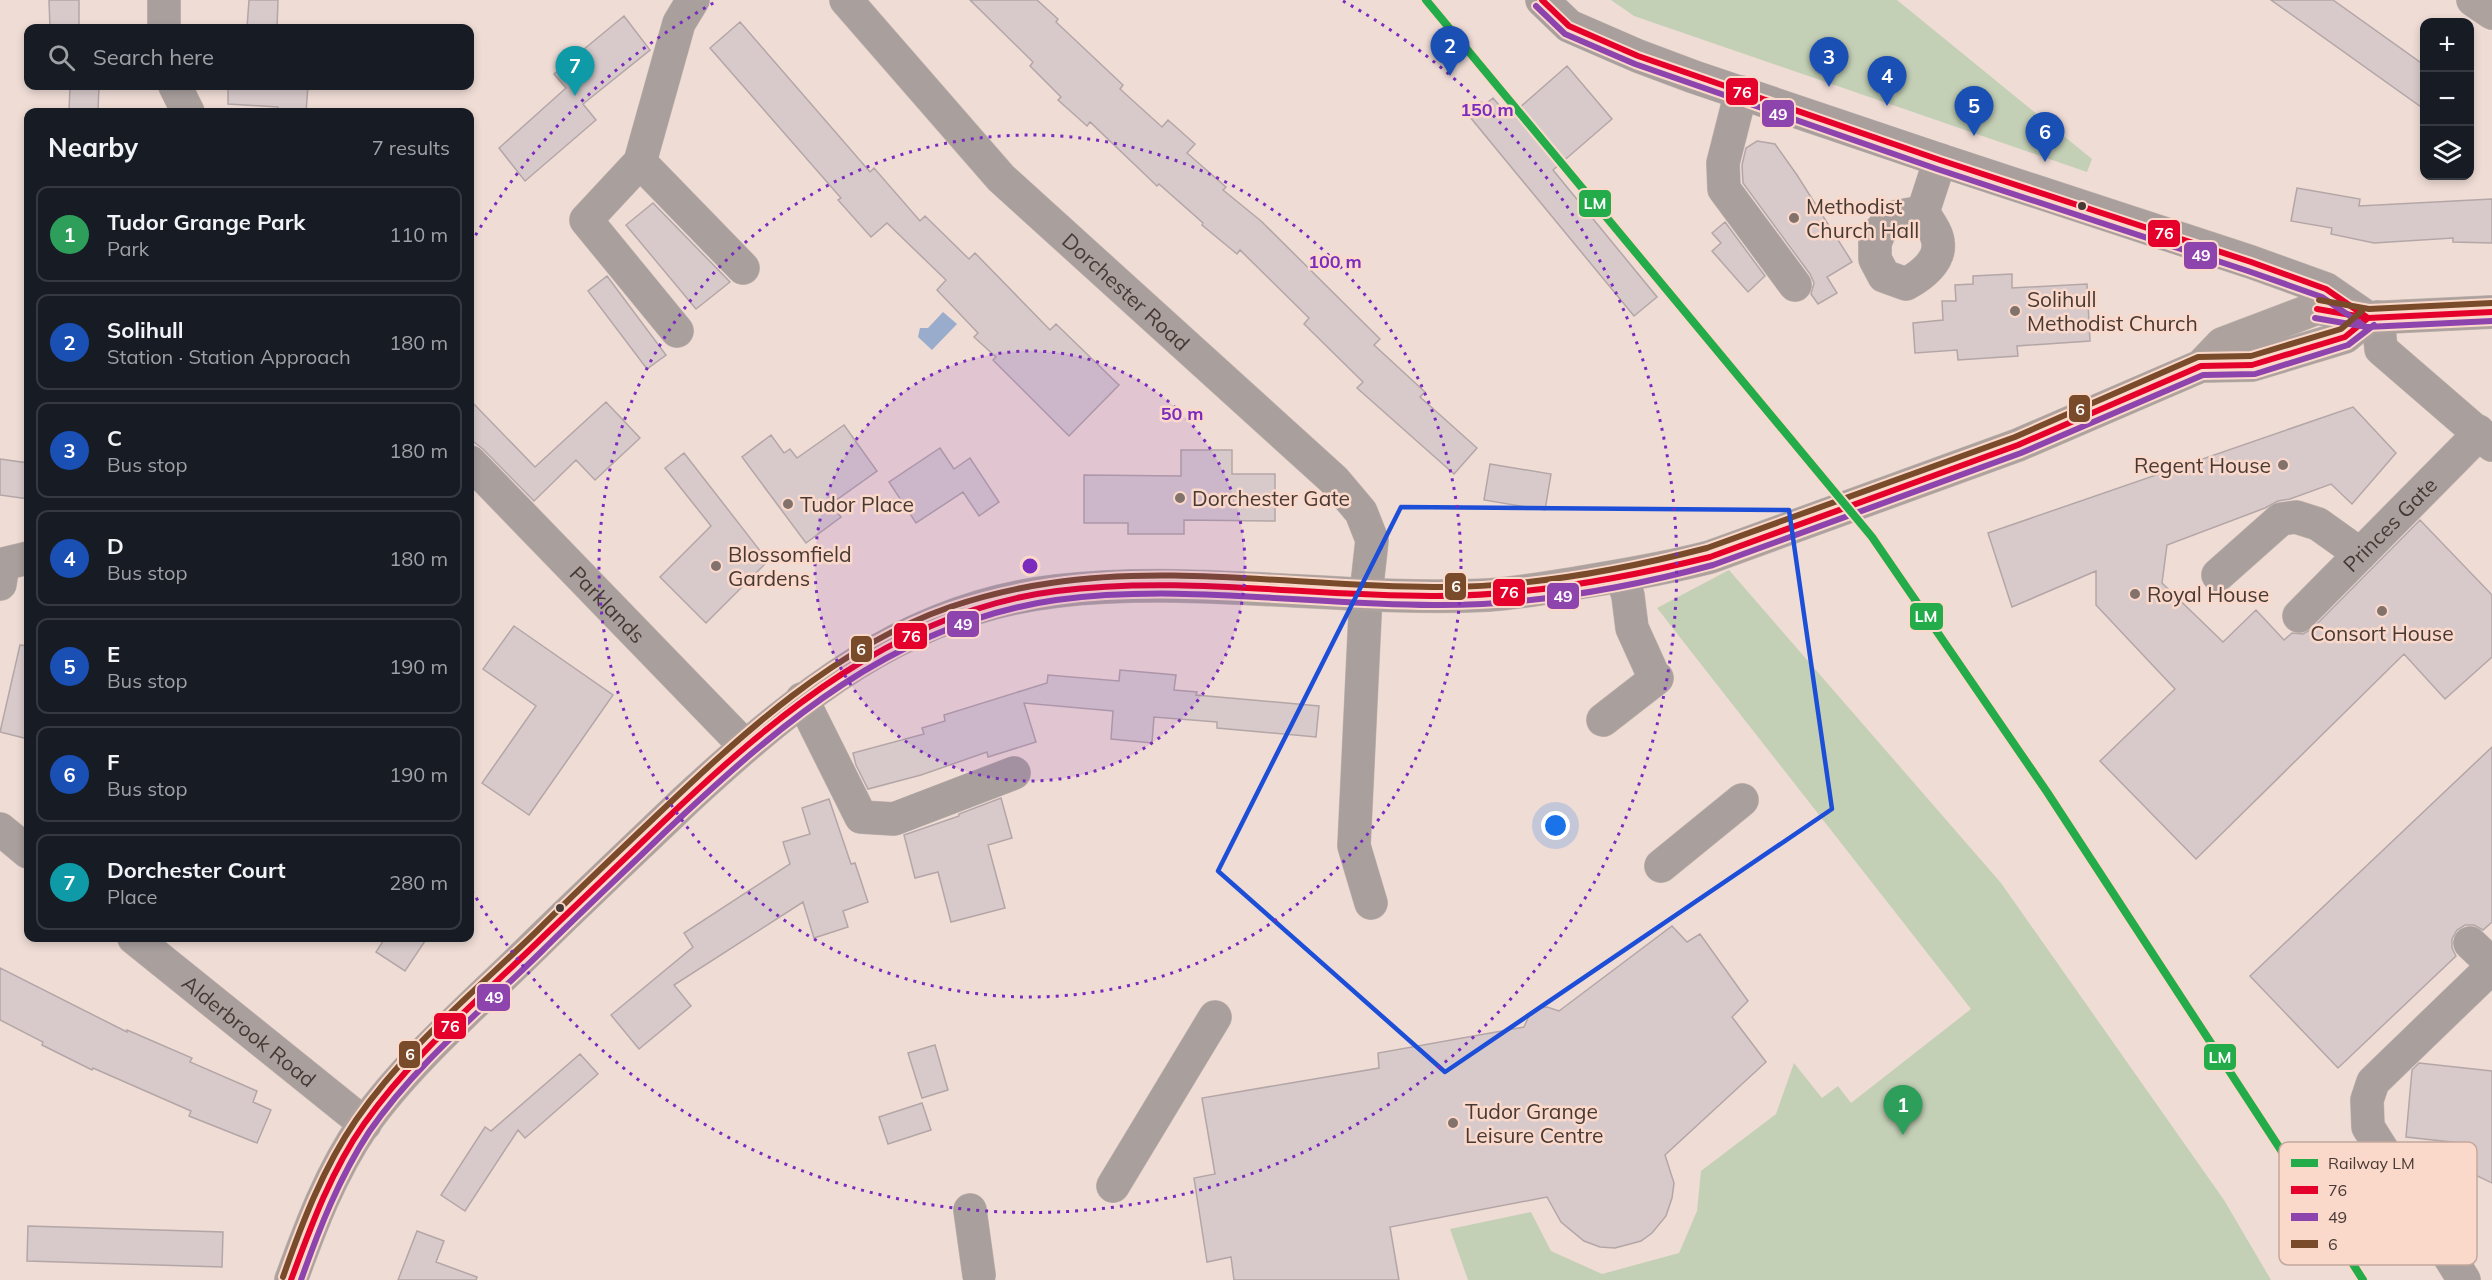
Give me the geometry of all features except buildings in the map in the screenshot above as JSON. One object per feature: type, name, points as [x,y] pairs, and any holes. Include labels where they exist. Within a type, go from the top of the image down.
[{"type":"main road","points":[[291,1280],[312,1222],[336,1168],[364,1124],[399,1080],[613,869],[745,746],[802,699],[880,647],[923,628],[963,612],[1054,591],[1126,586],[1251,588],[1366,594],[1490,595],[1673,567],[1710,557],[2018,445],[2201,366],[2222,344],[2318,308],[2373,318],[2492,312]]},
{"type":"street","points":[[164,24],[165,0]]},
{"type":"street","points":[[677,331],[586,220],[640,162],[679,23],[693,0]]},
{"type":"street","name":"Dorchester Road","points":[[846,0],[1001,178],[1334,480],[1361,512],[1372,540],[1366,594],[1354,846],[1371,903]]},
{"type":"street","points":[[1542,0],[1569,26],[1650,60],[2326,289],[2373,318],[2381,349],[2485,438]]},
{"type":"street","points":[[177,90],[186,108]]},
{"type":"street","points":[[1742,92],[1723,163],[1724,189],[1795,285]]},
{"type":"street","points":[[1923,212],[1940,160]]},
{"type":"street","points":[[640,162],[743,268]]},
{"type":"street","name":"Princes Gate","points":[[2299,616],[2468,445],[2485,438]]},
{"type":"street","name":"Parklands","points":[[474,466],[745,746]]},
{"type":"street","points":[[2218,575],[2281,519],[2296,517],[2318,524],[2360,554]]},
{"type":"street","points":[[1603,720],[1654,674],[1632,628],[1629,596],[1622,576]]},
{"type":"street","points":[[802,699],[861,817],[894,819],[1014,772]]},
{"type":"street","points":[[1661,866],[1742,800]]},
{"type":"street","points":[[0,829],[24,849]]},
{"type":"street","name":"Alderbrook Road","points":[[139,942],[364,1124]]},
{"type":"street","points":[[2377,1142],[2368,1127],[2367,1100],[2373,1082],[2485,958]]},
{"type":"street","points":[[1113,1186],[1215,1017]]},
{"type":"street","points":[[970,1210],[980,1275]]},
{"type":"street","points":[[2455,1265],[2464,1280]]},
{"type":"highlighted area","points":[[1401,507],[1789,510],[1832,809],[1445,1072],[1218,871]]},
{"type":"green space","points":[[1611,0],[1897,0],[2092,159],[2087,172],[1634,16]]},
{"type":"green space","points":[[1729,570],[2001,883],[2224,1200],[2271,1280],[1468,1280],[1450,1229],[1531,1212],[1551,1251],[1602,1274],[1679,1253],[1697,1211],[1701,1171],[1776,1114],[1794,1063],[1822,1098],[1838,1086],[1851,1103],[1971,1009],[1657,608]]},
{"type":"water","points":[[943,312],[957,324],[932,350],[918,337],[920,328],[928,328]]},
{"type":"rail line","name":"LM","points":[[1426,0],[1872,537],[2047,792],[2279,1147]]},
{"type":"rail line","name":"LM","points":[[2354,1265],[2363,1280]]},
{"type":"transit line","name":"76","points":[[1542,0],[1569,26],[1638,56],[1940,160],[2251,262],[2326,289],[2368,318]]},
{"type":"transit line","name":"49","points":[[1536,6],[1565,34],[1635,64],[1937,169],[2322,297],[2363,325]]},
{"type":"transit line","name":"6","points":[[2319,300],[2369,309],[2492,303]]},
{"type":"transit line","name":"76","points":[[2317,309],[2368,318],[2492,312]]},
{"type":"transit line","name":"6","points":[[283,1277],[314,1196],[344,1138],[375,1094],[418,1045],[721,755],[792,696],[829,669],[867,645],[908,624],[975,599],[1025,587],[1097,578],[1193,576],[1386,586],[1468,587],[1537,581],[1640,564],[1707,548],[2015,437],[2198,357],[2251,356],[2341,329],[2362,311]]},
{"type":"transit line","name":"49","points":[[2315,318],[2367,327],[2492,321]]},
{"type":"transit line","name":"76","points":[[291,1280],[306,1239],[341,1161],[364,1124],[404,1073],[662,823],[748,744],[842,674],[891,645],[944,621],[999,602],[1057,591],[1152,585],[1389,595],[1471,595],[1574,585],[1643,572],[1710,557],[2018,445],[2201,366],[2252,365],[2345,337],[2368,318]]},
{"type":"transit line","name":"49","points":[[301,1280],[330,1204],[358,1149],[387,1107],[450,1038],[664,833],[751,754],[842,685],[891,655],[943,631],[998,612],[1056,600],[1103,595],[1197,594],[1386,604],[1468,605],[1539,599],[1645,582],[1713,565],[2021,453],[2203,375],[2255,374],[2348,345],[2374,325]]},
{"type":"place","name":"Solihull","points":[[1450,76]]},
{"type":"place","name":"C","points":[[1829,87]]},
{"type":"place","name":"Dorchester Court","points":[[575,96]]},
{"type":"place","name":"D","points":[[1887,106]]},
{"type":"place","name":"E","points":[[1974,136]]},
{"type":"place","name":"F","points":[[2045,162]]},
{"type":"place","name":"Methodist Church Hall","points":[[1794,218]]},
{"type":"place","name":"Solihull Methodist Church","points":[[2015,311]]},
{"type":"place","name":"Regent House","points":[[2283,465]]},
{"type":"place","name":"Dorchester Gate","points":[[1180,498]]},
{"type":"place","name":"Tudor Place","points":[[788,504]]},
{"type":"place","name":"Blossomfield Gardens","points":[[716,566]]},
{"type":"place","name":"Royal House","points":[[2135,594]]},
{"type":"place","name":"Consort House","points":[[2382,611]]},
{"type":"place","name":"Tudor Grange Leisure Centre","points":[[1453,1123]]},
{"type":"place","name":"Tudor Grange Park","points":[[1903,1135]]}]
